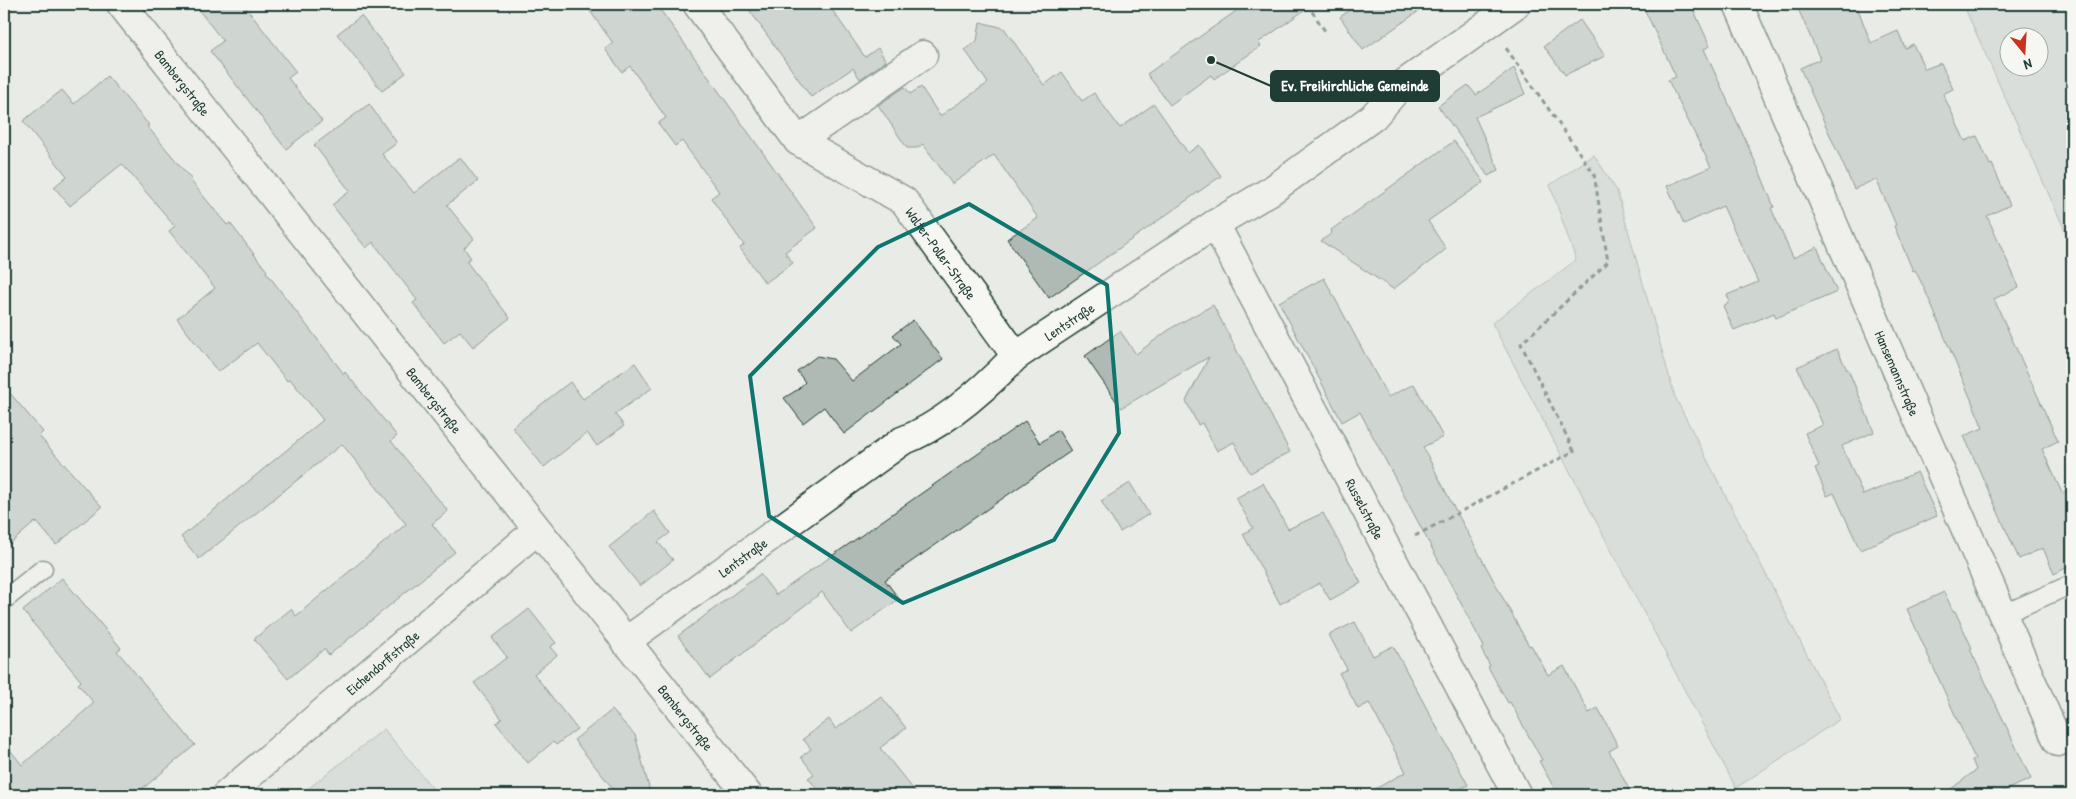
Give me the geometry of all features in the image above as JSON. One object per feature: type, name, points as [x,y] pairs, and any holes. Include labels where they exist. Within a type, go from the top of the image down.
[{"type":"street","name":"Bambergstraße","points":[[121,4],[748,795]]},
{"type":"street","name":"Walter-Poller-Straße","points":[[697,4],[798,142],[904,200],[1016,356]]},
{"type":"street","name":"Lentstraße","points":[[625,642],[902,440],[921,434],[989,384],[1016,356],[1215,224],[1272,190],[1373,117],[1398,88],[1516,4]]},
{"type":"street","name":"Hansemannstraße","points":[[1738,4],[2058,742]]},
{"type":"street","points":[[798,142],[924,55]]},
{"type":"street","name":"Russelstraße","points":[[1215,224],[1517,795]]},
{"type":"street","name":"Eichendorffstraße","points":[[226,795],[538,530]]},
{"type":"lane","points":[[4,600],[43,569]]},
{"type":"lane","points":[[2002,614],[2072,584]]},
{"type":"path","points":[[1307,4],[1325,31]]},
{"type":"path","points":[[1388,550],[1574,452],[1521,344],[1608,262],[1594,174],[1488,24]]},
{"type":"highlighted area","points":[[969,204],[1107,285],[1119,433],[1054,540],[903,603],[769,516],[750,376],[878,247]]},
{"type":"shaded area","points":[[1963,4],[2072,4],[2072,246]]},
{"type":"shaded area","points":[[1594,155],[1617,191],[1675,397],[1840,719],[1736,788],[1492,323],[1576,260],[1550,185]]},
{"type":"shaded area","points":[[384,729],[438,795],[300,795]]},
{"type":"building","points":[[194,4],[243,4],[296,72],[288,78],[322,121],[286,149],[210,51],[223,41]]},
{"type":"building","points":[[585,4],[656,4],[817,228],[785,252],[793,263],[765,283],[740,248],[744,245],[711,198],[719,192],[682,141],[675,146],[658,123],[666,118],[630,66],[622,72],[605,49],[613,43]]},
{"type":"building","points":[[745,4],[828,4],[865,57],[878,48],[886,61],[860,79],[853,68],[811,97]]},
{"type":"building","points":[[1246,4],[1313,4],[1258,43],[1261,46],[1214,79],[1211,75],[1170,105],[1147,74]]},
{"type":"building","points":[[1358,4],[1429,4],[1363,50],[1340,17]]},
{"type":"building","points":[[1642,4],[1691,4],[1710,46],[1704,49],[1759,170],[1774,207],[1771,208],[1793,258],[1817,247],[1837,292],[1776,318],[1774,313],[1734,330],[1723,306],[1730,302],[1727,295],[1758,282],[1723,206],[1684,224],[1667,186],[1711,167],[1668,80],[1676,77]]},
{"type":"building","points":[[1796,4],[1856,4],[1871,43],[1898,31],[1905,48],[1913,44],[1925,69],[1941,63],[1953,89],[1943,94],[1965,141],[1977,136],[1990,165],[1992,164],[2010,205],[1987,216],[2019,287],[1994,299],[2058,441],[2042,449],[2062,493],[2072,488],[2072,565],[2054,574],[2043,548],[2019,559],[1964,436],[1983,428],[1925,290],[1915,270],[1913,271],[1876,179],[1854,189],[1800,68],[1820,59]]},
{"type":"building","points":[[361,16],[406,73],[382,91],[337,34]]},
{"type":"building","points":[[1580,20],[1605,56],[1565,75],[1544,46]]},
{"type":"building","points":[[980,22],[1004,28],[1044,85],[1062,72],[1082,101],[1094,93],[1120,128],[1154,104],[1188,153],[1199,145],[1221,176],[1049,298],[1007,239],[1038,218],[994,155],[952,184],[923,144],[917,148],[907,148],[878,105],[905,87],[910,94],[921,87],[940,116],[988,83],[965,50],[977,41]]},
{"type":"building","points":[[1514,68],[1525,94],[1475,117],[1499,170],[1488,176],[1438,106],[1468,85],[1476,95]]},
{"type":"building","points":[[107,76],[149,125],[147,126],[227,225],[230,223],[344,374],[345,372],[397,436],[391,441],[448,511],[432,524],[455,552],[329,655],[324,649],[288,679],[254,639],[291,609],[296,616],[406,524],[342,444],[199,559],[181,537],[323,420],[290,379],[287,381],[257,343],[218,372],[177,319],[215,288],[169,231],[175,226],[122,164],[70,206],[54,187],[67,176],[23,121],[62,90],[74,104]]},
{"type":"building","points":[[369,104],[397,143],[382,154],[414,193],[460,157],[478,181],[447,205],[474,239],[464,248],[471,258],[466,261],[510,318],[473,347],[460,331],[444,343],[413,303],[417,300],[373,242],[366,248],[332,205],[350,191],[314,145]]},
{"type":"building","points":[[1454,141],[1484,182],[1428,221],[1446,249],[1439,255],[1393,289],[1321,241],[1332,233],[1331,230]]},
{"type":"building","points":[[1324,278],[1388,397],[1414,384],[1443,437],[1423,447],[1449,498],[1529,646],[1531,645],[1548,675],[1564,666],[1589,713],[1598,708],[1618,746],[1609,751],[1632,795],[1558,795],[1539,761],[1542,760],[1488,667],[1490,666],[1481,649],[1484,647],[1360,412],[1342,422],[1279,302]]},
{"type":"building","points":[[1213,305],[1290,452],[1250,473],[1234,442],[1217,451],[1202,423],[1198,425],[1186,401],[1209,357],[1121,408],[1085,356],[1120,331],[1136,354],[1173,327]]},
{"type":"building","points":[[913,320],[943,359],[844,434],[824,407],[803,423],[784,398],[797,390],[805,382],[797,371],[817,356],[833,359],[852,381],[901,344],[893,335]]},
{"type":"building","points":[[1837,349],[1848,369],[1874,432],[1842,446],[1863,495],[1917,472],[1937,516],[1860,550],[1834,493],[1827,496],[1815,468],[1819,466],[1805,433],[1823,425],[1797,367]]},
{"type":"building","points":[[635,363],[652,388],[615,414],[624,426],[597,446],[587,433],[544,467],[512,427],[570,382],[583,399]]},
{"type":"building","points":[[4,386],[43,432],[39,436],[102,507],[56,545],[35,522],[4,549]]},
{"type":"building","points":[[1025,421],[1040,443],[1058,430],[1071,451],[885,580],[899,599],[851,633],[822,592],[710,679],[678,636],[760,574],[776,595]]},
{"type":"building","points":[[1130,483],[1149,514],[1120,532],[1101,501]]},
{"type":"building","points":[[1263,483],[1288,529],[1323,513],[1361,583],[1330,600],[1320,583],[1280,604],[1243,534],[1253,528],[1236,498]]},
{"type":"building","points":[[654,511],[670,533],[658,542],[673,560],[640,586],[609,547]]},
{"type":"building","points":[[62,578],[121,648],[117,651],[195,745],[135,795],[4,795],[4,742],[22,765],[94,703],[78,684],[81,681],[23,611]]},
{"type":"building","points":[[1944,592],[1953,611],[1955,611],[1972,648],[1970,649],[2031,779],[1994,795],[1943,795],[1976,770],[1972,760],[1975,759],[1907,609]]},
{"type":"building","points":[[529,609],[556,643],[550,647],[557,655],[534,674],[577,729],[556,745],[553,742],[528,763],[496,723],[502,719],[474,683],[507,657],[492,638]]},
{"type":"building","points":[[1355,622],[1373,656],[1393,646],[1468,785],[1448,795],[1364,795],[1406,772],[1369,703],[1358,709],[1339,673],[1347,669],[1329,635]]},
{"type":"building","points":[[881,696],[906,728],[880,748],[918,795],[822,795],[808,778],[814,774],[801,757],[811,749],[803,739],[829,719],[836,729]]},
{"type":"building","points":[[612,710],[635,735],[651,795],[618,795],[574,740]]},
{"type":"place","name":"Ev. Freikirchliche Gemeinde","points":[[1211,60]]}]
